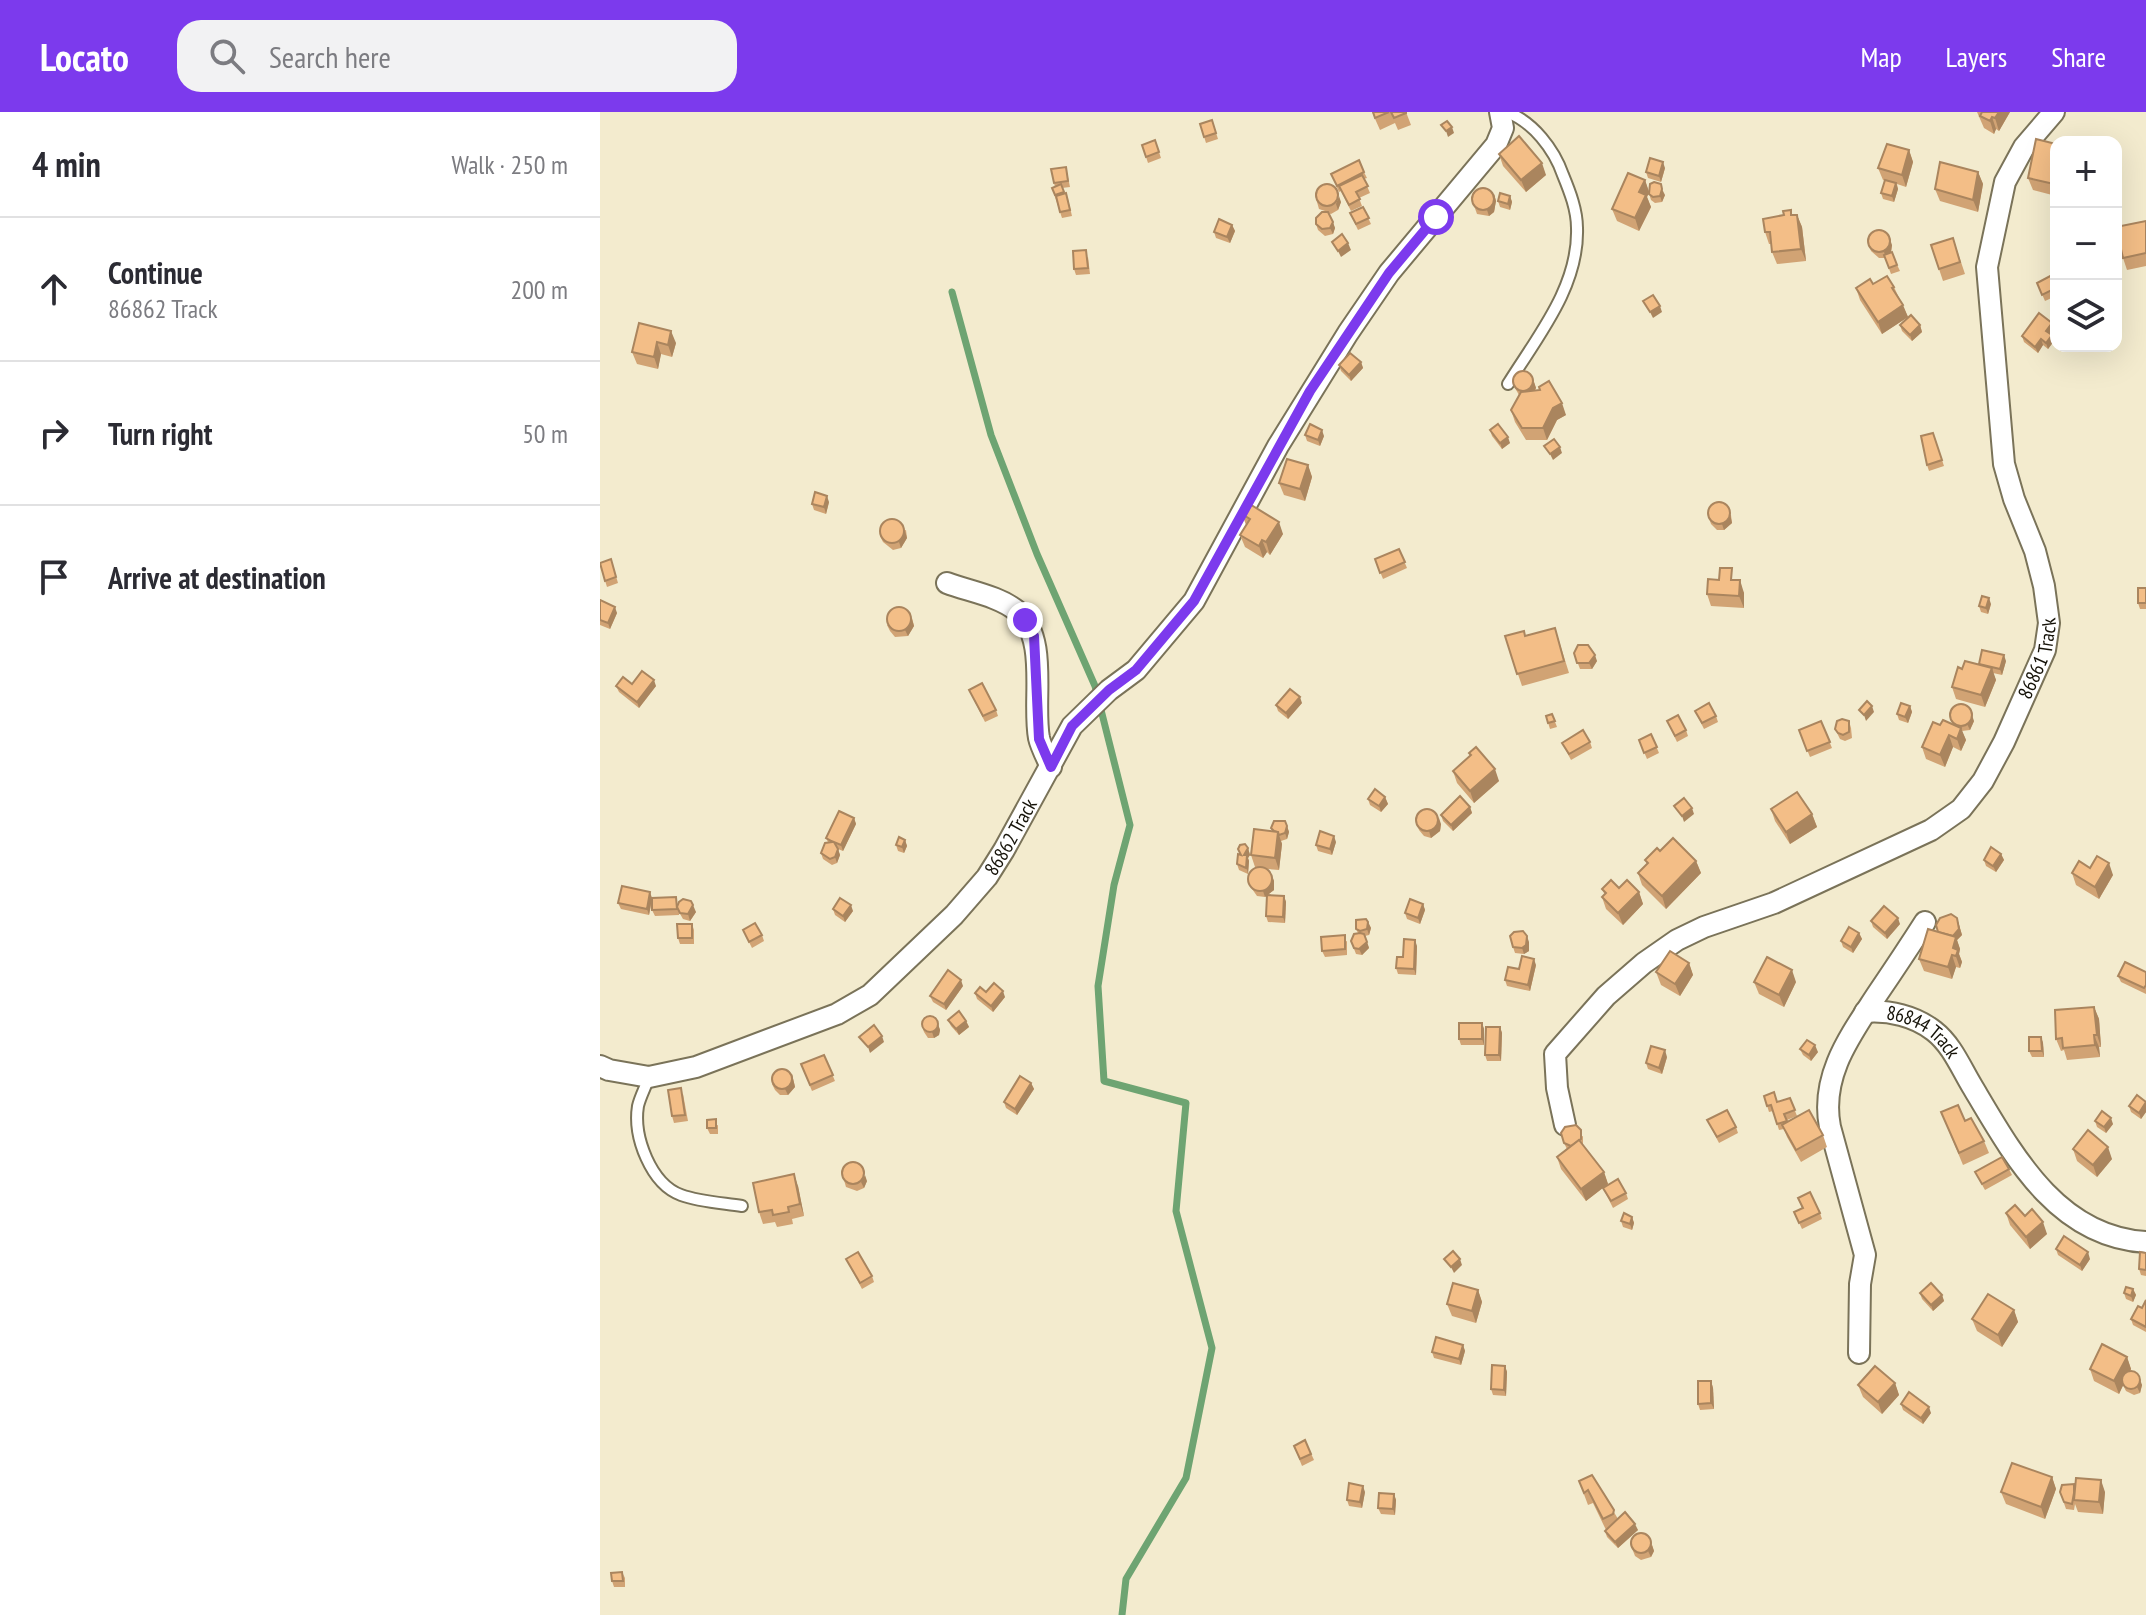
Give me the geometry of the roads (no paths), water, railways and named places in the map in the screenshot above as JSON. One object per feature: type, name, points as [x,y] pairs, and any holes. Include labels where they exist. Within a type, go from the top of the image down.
[{"type":"street","name":"86862 Track","points":[[600,1066],[649,1077],[696,1067],[826,1019],[870,995],[954,915],[987,877],[1072,726],[1109,690],[1136,670],[1194,601],[1294,419],[1348,333],[1389,273],[1496,145],[1503,128],[1500,112]]},
{"type":"street","name":"86861 Track","points":[[1565,1125],[1557,1088],[1555,1054],[1606,996],[1677,940],[1704,927],[1774,903],[1931,830],[1961,809],[1976,791],[2004,742],[2045,650],[2049,623],[2035,551],[2004,464],[1987,267],[2005,182],[2024,147],[2054,112]]},
{"type":"street","points":[[947,583],[1007,605],[1025,620],[1034,636],[1039,739],[1051,767]]},
{"type":"street","points":[[1865,1012],[1925,922]]},
{"type":"street","name":"86844 Track","points":[[1859,1353],[1860,1284],[1865,1255],[1826,1109],[1837,1060],[1847,1038],[1865,1012],[1883,1011],[1900,1015],[1934,1031],[1949,1046],[2002,1138],[2026,1172],[2053,1201],[2075,1220],[2110,1237],[2146,1242]]},
{"type":"lane","points":[[1507,112],[1529,125],[1557,158],[1572,200],[1577,229],[1567,287],[1508,384]]},
{"type":"lane","points":[[649,1077],[638,1106],[638,1128],[643,1149],[666,1188],[683,1196],[742,1206]]},
{"type":"waterway","points":[[952,292],[991,435],[1037,554],[1095,686],[1130,825],[1114,885],[1098,986],[1104,1081],[1186,1103],[1176,1211],[1212,1348],[1186,1478],[1126,1579],[1122,1615]]}]
